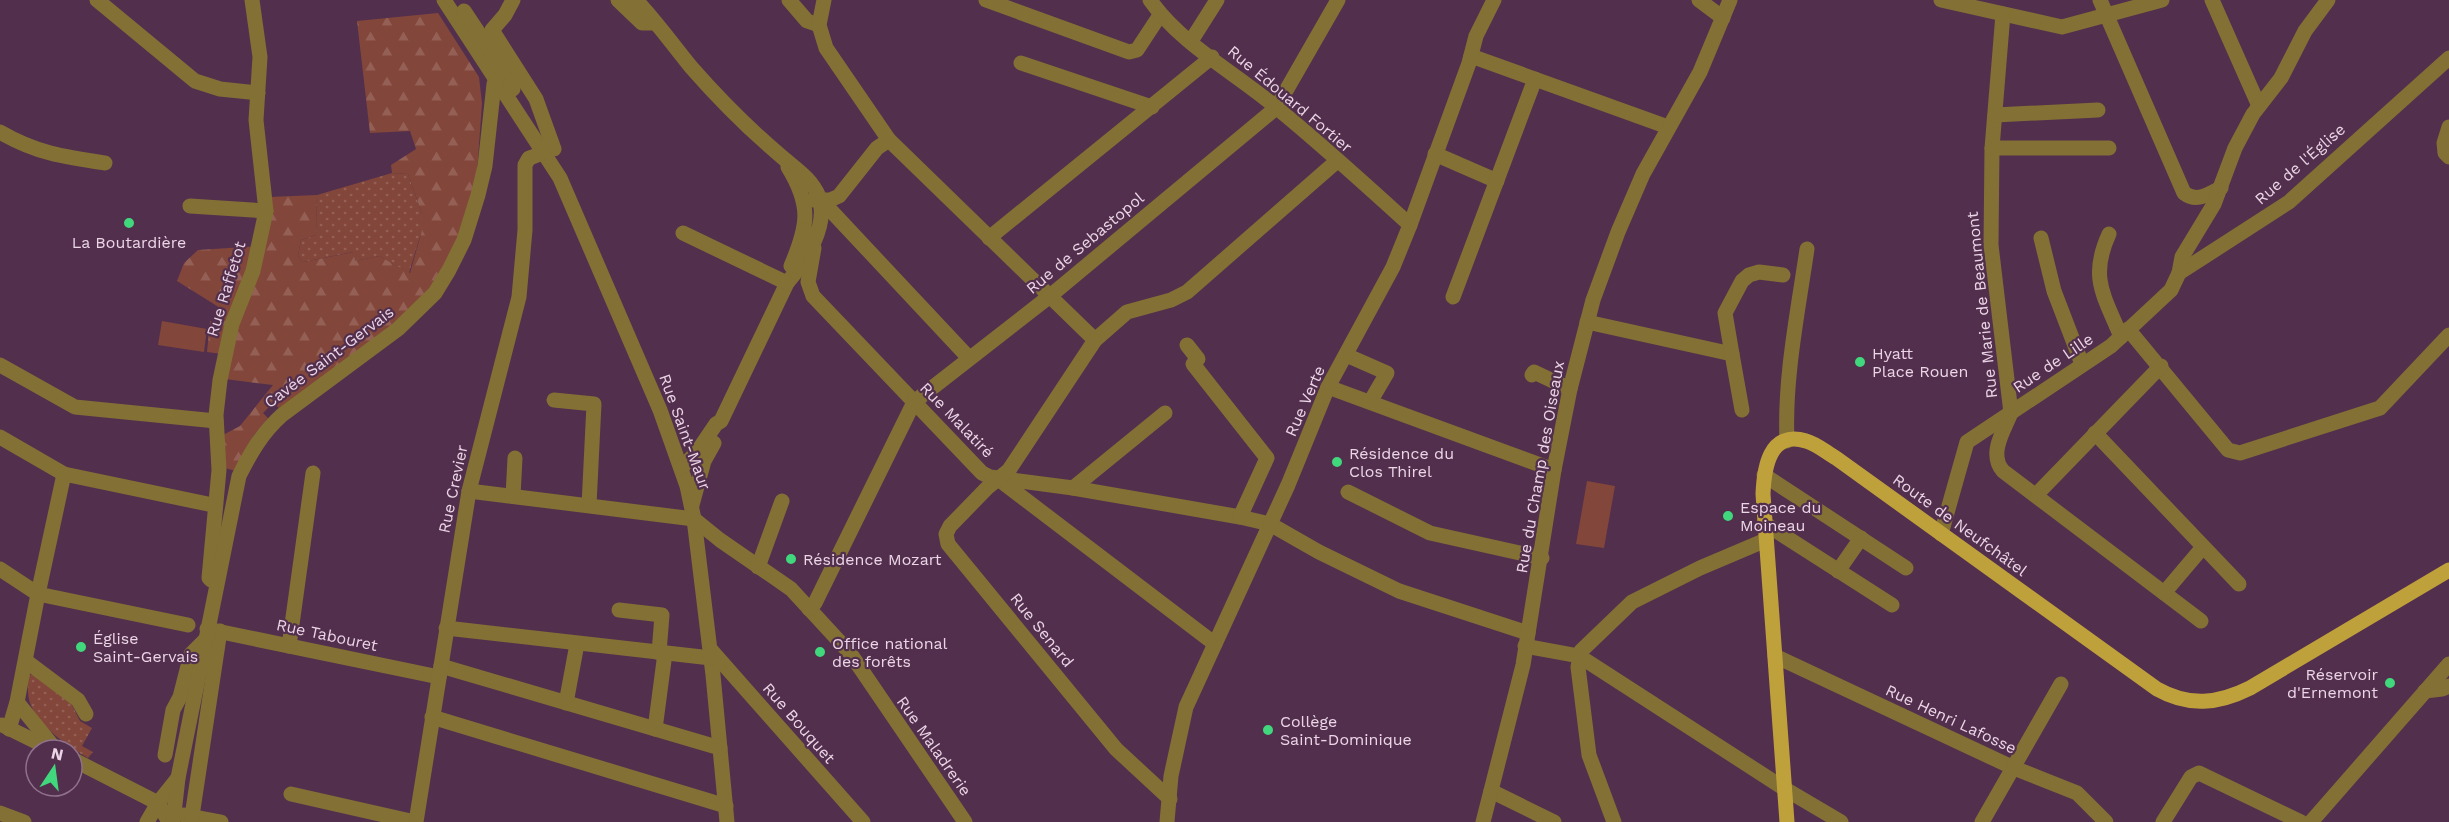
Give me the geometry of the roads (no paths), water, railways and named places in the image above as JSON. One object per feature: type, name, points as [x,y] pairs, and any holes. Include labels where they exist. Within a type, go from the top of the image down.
[{"type":"main road","points":[[1787,822],[1764,523],[1764,475],[1772,452],[1788,441]]},
{"type":"main road","name":"Route de Neufchâtel","points":[[1788,441],[1807,441],[1836,458],[2157,689],[2174,698],[2196,702],[2220,701],[2250,688],[2449,570]]},
{"type":"street","points":[[97,0],[195,81],[220,89],[258,93]]},
{"type":"street","name":"Rue Raffetot","points":[[216,587],[209,578],[219,470],[216,421],[220,380],[232,324],[253,271],[266,211],[255,120],[260,57],[252,0]]},
{"type":"street","points":[[444,0],[500,80]]},
{"type":"street","points":[[457,0],[504,70],[500,80]]},
{"type":"street","points":[[513,0],[505,15],[492,30],[536,99],[542,118]]},
{"type":"street","points":[[618,0],[642,23],[655,23]]},
{"type":"street","points":[[469,491],[589,505],[693,512],[706,456],[721,431],[721,421],[787,283],[789,270],[808,237],[820,222],[807,178],[711,89],[636,0]]},
{"type":"street","points":[[789,0],[807,21],[819,25]]},
{"type":"street","points":[[824,0],[819,25],[826,48],[889,140],[1095,340]]},
{"type":"street","name":"Rue Édouard Fortier","points":[[1150,0],[1160,15],[1276,108],[1410,225]]},
{"type":"street","points":[[1191,41],[1217,0]]},
{"type":"street","points":[[1276,108],[1338,0]]},
{"type":"street","name":"Rue Verte","points":[[1167,822],[1174,756],[1186,707],[1302,454],[1328,387],[1380,292],[1410,225],[1471,56],[1476,36],[1494,0]]},
{"type":"street","points":[[1698,0],[1723,18]]},
{"type":"street","name":"Rue du Champ des Oiseaux","points":[[1483,822],[1523,665],[1542,558],[1554,470],[1570,389],[1587,322],[1618,232],[1643,174],[1700,72],[1730,0]]},
{"type":"street","points":[[1941,0],[2062,27],[2102,7],[2162,0]]},
{"type":"street","points":[[2212,0],[2259,106]]},
{"type":"street","points":[[2179,273],[2182,257],[2214,204],[2235,148],[2259,106],[2281,78],[2305,31],[2328,0]]},
{"type":"street","points":[[989,1],[1129,52],[1137,50],[1160,15]]},
{"type":"street","points":[[2102,7],[2184,193],[2190,198],[2199,198],[2221,188]]},
{"type":"street","name":"Rue Marie de Beaumont","points":[[2003,14],[1992,148],[1991,245],[2011,413]]},
{"type":"street","points":[[1471,56],[1668,127]]},
{"type":"street","points":[[989,238],[1212,57]]},
{"type":"street","name":"Rue de l'Église","points":[[2179,273],[2289,202],[2449,58]]},
{"type":"street","points":[[1021,63],[1152,107]]},
{"type":"street","points":[[1453,297],[1535,79]]},
{"type":"street","name":"Rue Saint-Maur","points":[[500,80],[526,108],[542,118],[547,146]]},
{"type":"street","name":"Rue Saint-Maur","points":[[500,80],[558,160],[560,178],[654,396],[681,468],[693,512],[728,822]]},
{"type":"street","name":"Cavée Saint-Gervais","points":[[147,822],[158,803],[178,783],[211,634],[216,587],[239,476],[253,448],[267,428],[398,329],[435,293],[464,240],[478,195],[494,84],[500,80]]},
{"type":"street","name":"Rue de Sebastopol","points":[[914,402],[1050,296],[1276,108]]},
{"type":"street","points":[[1995,116],[2098,110]]},
{"type":"street","points":[[2449,127],[2444,143],[2445,153],[2449,157]]},
{"type":"street","points":[[0,132],[24,146],[59,156],[105,164]]},
{"type":"street","points":[[812,200],[830,200],[838,196],[877,148],[889,140]]},
{"type":"street","name":"Rue Crevier","points":[[416,822],[469,491],[519,297],[524,240],[525,165],[529,158],[538,157],[547,146]]},
{"type":"street","points":[[1992,148],[2109,148]]},
{"type":"street","points":[[1435,154],[1497,181]]},
{"type":"street","name":"Rue Senard","points":[[1170,799],[1116,749],[948,544],[946,534],[950,526],[997,478],[1009,470],[1095,340],[1127,312],[1171,300],[1187,292],[1336,161]]},
{"type":"street","points":[[812,200],[969,358]]},
{"type":"street","points":[[190,206],[266,211]]},
{"type":"street","points":[[683,234],[787,283]]},
{"type":"street","points":[[2109,234],[2100,254],[2098,272],[2102,291],[2125,333],[2161,366],[2228,450],[2240,453],[2250,451],[2379,408],[2449,335]]},
{"type":"street","name":"Rue Malatiré","points":[[808,237],[814,248],[808,282],[809,290],[982,473],[997,478],[1073,488],[1270,524],[1319,552],[1400,591],[1526,640],[1579,656]]},
{"type":"street","points":[[2041,238],[2054,291],[2082,364]]},
{"type":"street","points":[[1788,441],[1786,425],[1793,350],[1807,249]]},
{"type":"street","points":[[1742,410],[1725,314],[1742,281],[1749,275],[1759,272],[1784,275]]},
{"type":"street","name":"Rue de Lille","points":[[1941,534],[1967,442],[2111,346],[2171,290],[2179,273]]},
{"type":"street","points":[[1587,322],[1732,354]]},
{"type":"street","points":[[1187,345],[1198,359],[1192,364],[1267,458],[1240,517]]},
{"type":"street","points":[[1346,355],[1387,374],[1370,402]]},
{"type":"street","points":[[0,365],[75,408],[216,421]]},
{"type":"street","points":[[2036,495],[2161,366]]},
{"type":"street","points":[[1532,375],[1534,372],[1570,389]]},
{"type":"street","points":[[1328,387],[1554,470]]},
{"type":"street","points":[[554,400],[594,404],[589,505]]},
{"type":"street","points":[[809,609],[815,603],[914,402]]},
{"type":"street","points":[[1073,488],[1165,413]]},
{"type":"street","points":[[2011,413],[2000,439],[1997,454],[2003,471],[2201,621]]},
{"type":"street","points":[[681,468],[698,452],[716,424],[721,421]]},
{"type":"street","points":[[2095,433],[2239,584]]},
{"type":"street","points":[[0,437],[64,474],[208,504]]},
{"type":"street","points":[[513,496],[515,458]]},
{"type":"street","points":[[289,646],[313,473]]},
{"type":"street","points":[[28,738],[5,727],[17,702],[64,474]]},
{"type":"street","points":[[1764,475],[1906,568]]},
{"type":"street","points":[[997,478],[1215,644]]},
{"type":"street","points":[[1348,492],[1430,533],[1542,558]]},
{"type":"street","points":[[758,567],[782,501]]},
{"type":"street","name":"Rue Maladrerie","points":[[693,512],[758,567],[791,589],[850,653],[965,822]]},
{"type":"street","points":[[1764,523],[1892,606]]},
{"type":"street","points":[[1838,571],[1861,538]]},
{"type":"street","points":[[1614,822],[1589,755],[1578,667],[1579,656],[1584,648],[1632,602],[1700,568],[1766,540]]},
{"type":"street","points":[[2163,593],[2204,547]]},
{"type":"street","points":[[0,569],[38,594],[188,625]]},
{"type":"street","points":[[619,610],[662,615],[662,653],[655,729]]},
{"type":"street","points":[[446,628],[662,653],[710,652]]},
{"type":"street","points":[[165,755],[173,710],[180,697],[191,654],[211,634]]},
{"type":"street","points":[[180,819],[211,634]]},
{"type":"street","name":"Rue Tabouret","points":[[211,634],[440,672],[566,703],[720,747]]},
{"type":"street","points":[[566,703],[577,644]]},
{"type":"street","name":"Rue Bouquet","points":[[710,652],[863,822]]},
{"type":"street","points":[[1579,656],[1785,789],[1841,822]]},
{"type":"street","name":"Rue Henri Lafosse","points":[[1775,656],[2014,768],[2077,793],[2106,822]]},
{"type":"street","points":[[26,661],[78,700],[86,714]]},
{"type":"street","points":[[2311,822],[2449,664]]},
{"type":"street","points":[[1982,822],[2061,684]]},
{"type":"street","points":[[2425,691],[2442,690],[2449,686]]},
{"type":"street","points":[[17,702],[45,738]]},
{"type":"street","points":[[432,717],[726,806]]},
{"type":"street","points":[[84,765],[158,803],[180,819],[221,822]]},
{"type":"street","points":[[2163,822],[2191,777],[2199,773],[2301,822]]},
{"type":"street","points":[[178,783],[180,819]]},
{"type":"street","points":[[1491,791],[1554,822]]},
{"type":"street","points":[[291,794],[416,822]]},
{"type":"street","points":[[0,813],[24,822]]},
{"type":"place","name":"La Boutardière","points":[[129,223]]},
{"type":"place","name":"Hyatt Place Rouen","points":[[1860,362]]},
{"type":"place","name":"Résidence du Clos Thirel","points":[[1337,462]]},
{"type":"place","name":"Espace du Moineau","points":[[1728,516]]},
{"type":"place","name":"Résidence Mozart","points":[[791,559]]},
{"type":"place","name":"Église Saint-Gervais","points":[[81,647]]},
{"type":"place","name":"Office national des forêts","points":[[820,652]]},
{"type":"place","name":"Réservoir d'Ernemont","points":[[2390,683]]},
{"type":"place","name":"Collège Saint-Dominique","points":[[1268,730]]}]
